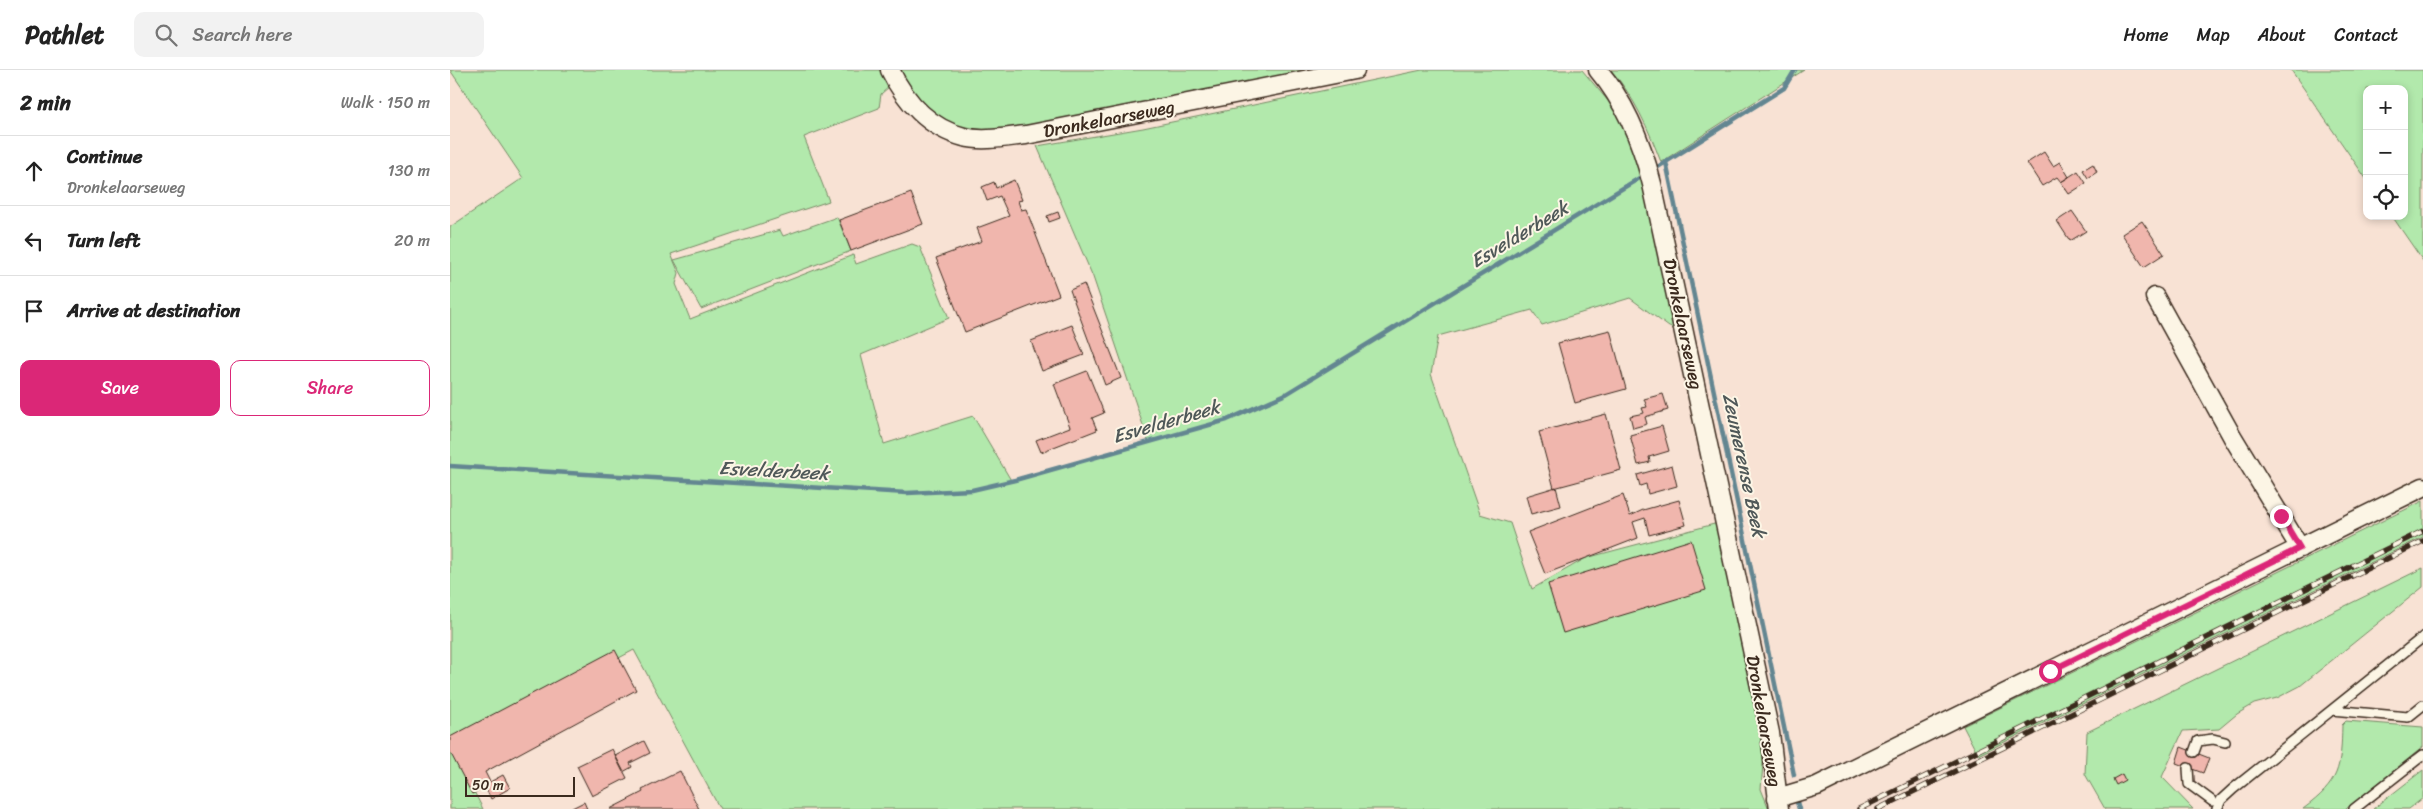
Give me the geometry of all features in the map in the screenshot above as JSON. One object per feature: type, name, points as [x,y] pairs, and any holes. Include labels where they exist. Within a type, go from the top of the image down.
[{"type":"street","name":"Dronkelaarseweg","points":[[890,70],[900,91],[911,104],[937,125],[965,137],[992,138],[1035,133],[1355,70]]},
{"type":"street","name":"Dronkelaarseweg","points":[[1598,70],[1628,114],[1646,156],[1770,732],[1778,804],[2423,487]]},
{"type":"street","points":[[2155,297],[2232,436],[2300,548]]},
{"type":"lane","points":[[2217,809],[2221,800],[2233,789],[2423,637]]},
{"type":"lane","points":[[2332,710],[2408,717],[2423,705]]},
{"type":"lane","points":[[2194,752],[2198,741],[2213,739],[2225,742]]},
{"type":"lane","points":[[2354,809],[2423,755]]},
{"type":"lane","points":[[2188,768],[2189,784],[2212,801]]},
{"type":"green space","points":[[450,70],[882,70],[890,86],[881,94],[879,108],[804,137],[829,201],[671,254],[679,273],[676,284],[690,319],[853,255],[856,264],[912,244],[920,247],[949,318],[861,355],[884,444],[973,416],[1012,482],[1149,443],[1093,277],[1037,146],[1143,128],[1422,70],[1582,70],[1614,108],[1631,143],[1643,179],[1676,329],[1669,327],[1630,298],[1542,325],[1532,310],[1438,336],[1431,374],[1480,514],[1510,523],[1532,589],[1586,558],[1718,523],[1759,715],[1764,752],[1761,789],[1769,809],[720,809],[634,650],[451,747],[483,809],[450,809],[450,227],[523,178]]},
{"type":"green space","points":[[899,70],[1311,70],[1013,128],[980,132],[958,128],[937,116],[919,100]]},
{"type":"green space","points":[[1611,70],[1804,70],[1661,162],[1640,114],[1627,91]]},
{"type":"green space","points":[[2291,70],[2423,70],[2423,261],[2395,220],[2408,220],[2408,85],[2363,85],[2363,174]]},
{"type":"green space","points":[[837,217],[851,251],[701,309],[674,260],[780,230],[783,236]]},
{"type":"green space","points":[[2423,501],[2423,537],[1978,755],[1963,726]]},
{"type":"green space","points":[[2423,568],[2423,587],[2300,686],[2277,698],[2254,704],[2237,714],[2219,729],[2183,731],[2162,777],[2193,809],[2105,809],[2085,774],[2087,732]]},
{"type":"green space","points":[[2346,721],[2423,727],[2423,747],[2346,809],[2303,809],[2325,791],[2336,773],[2341,752],[2342,725]]},
{"type":"green space","points":[[2423,770],[2423,798],[2409,809],[2373,809]]},
{"type":"building","points":[[2044,152],[2053,166],[2060,162],[2069,177],[2061,182],[2057,177],[2042,186],[2027,163]]},
{"type":"building","points":[[2093,164],[2097,172],[2088,178],[2083,170]]},
{"type":"building","points":[[2078,171],[2086,183],[2069,194],[2061,182]]},
{"type":"building","points":[[1014,180],[1022,200],[1018,201],[1021,210],[1026,209],[1059,295],[965,332],[936,258],[982,241],[977,228],[1009,216],[1000,196],[987,201],[982,187],[994,182],[996,188]]},
{"type":"building","points":[[911,193],[923,224],[851,251],[839,220]]},
{"type":"building","points":[[2072,211],[2086,231],[2070,241],[2057,221]]},
{"type":"building","points":[[1058,212],[1060,218],[1049,222],[1047,216]]},
{"type":"building","points":[[2142,221],[2164,254],[2144,267],[2122,234]]},
{"type":"building","points":[[1084,284],[1121,378],[1105,385],[1070,290]]},
{"type":"building","points":[[1072,325],[1084,355],[1042,371],[1031,341]]},
{"type":"building","points":[[1610,330],[1626,389],[1575,403],[1558,343]]},
{"type":"building","points":[[1087,371],[1104,413],[1092,418],[1097,430],[1041,452],[1036,440],[1070,427],[1054,384]]},
{"type":"building","points":[[1663,394],[1668,410],[1645,417],[1647,424],[1633,428],[1630,416],[1644,413],[1642,408],[1647,407],[1644,399]]},
{"type":"building","points":[[1606,414],[1621,470],[1554,488],[1539,432]]},
{"type":"building","points":[[1662,426],[1669,451],[1649,457],[1650,462],[1638,465],[1630,435]]},
{"type":"building","points":[[1672,465],[1677,486],[1648,494],[1646,484],[1640,486],[1637,475]]},
{"type":"building","points":[[1556,487],[1561,506],[1531,514],[1526,496]]},
{"type":"building","points":[[1623,495],[1630,516],[1643,510],[1679,500],[1686,525],[1649,535],[1645,518],[1633,522],[1638,538],[1545,574],[1528,532]]},
{"type":"building","points":[[1691,540],[1706,590],[1563,633],[1548,584]]},
{"type":"building","points":[[615,650],[636,690],[485,772],[490,782],[503,775],[510,788],[491,799],[485,787],[472,794],[450,752],[450,737]]},
{"type":"building","points":[[644,741],[650,753],[630,763],[632,767],[623,772],[615,756]]},
{"type":"building","points":[[2181,747],[2209,758],[2203,773],[2176,763]]},
{"type":"building","points":[[612,749],[627,778],[592,796],[577,766]]},
{"type":"building","points":[[680,771],[699,809],[610,809],[643,792],[642,790]]},
{"type":"building","points":[[2122,774],[2125,780],[2116,785],[2113,779]]},
{"type":"building","points":[[584,802],[587,809],[570,809]]},
{"type":"waterway","name":"Esvelderbeek","points":[[1653,170],[1784,88],[1795,70]]},
{"type":"waterway","name":"Zeumerense Beek","points":[[1666,162],[1794,775]]},
{"type":"waterway","name":"Esvelderbeek","points":[[450,466],[907,493],[972,490],[1015,480],[1227,420],[1286,394],[1646,174]]},
{"type":"waterway","name":"Zeumerense Beek","points":[[1797,802],[1799,809]]},
{"type":"railway","points":[[1859,809],[2423,531]]},
{"type":"railway","points":[[1878,809],[2423,541]]},
{"type":"route","points":[[2050,671],[2300,548],[2281,516]]}]
